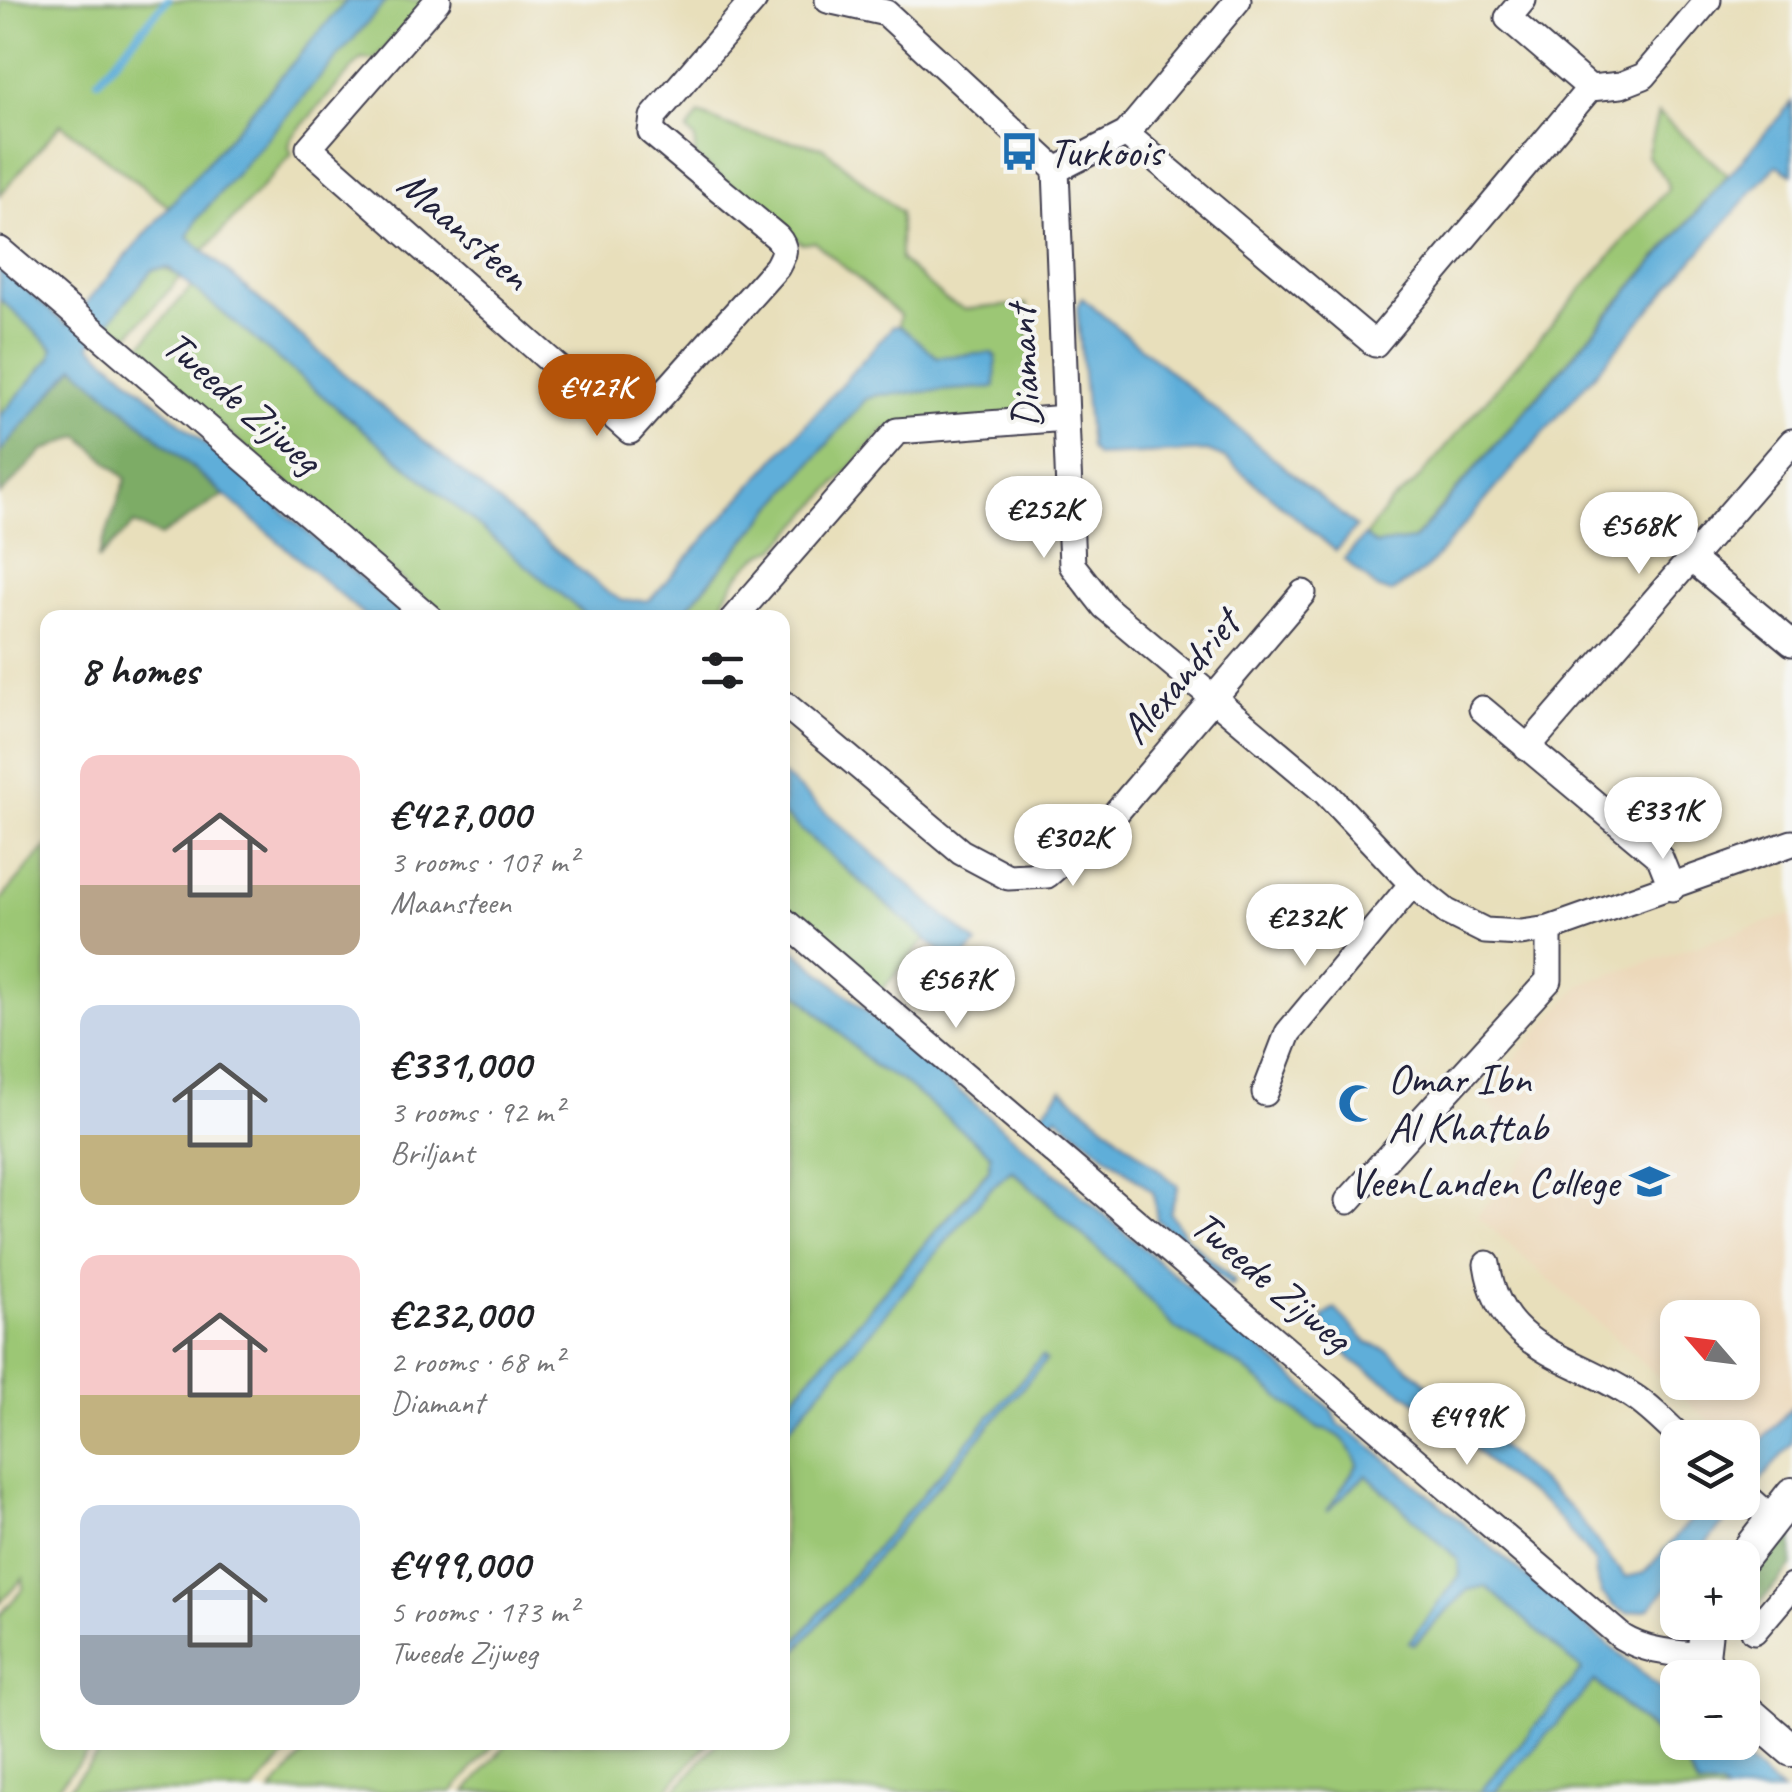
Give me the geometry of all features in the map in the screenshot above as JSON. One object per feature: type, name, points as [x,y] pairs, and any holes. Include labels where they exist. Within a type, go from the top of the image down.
[{"type":"street","name":"Maansteen","points":[[438,0],[309,148],[630,431],[777,267],[785,253],[784,245],[776,237],[652,132],[653,117],[754,0]]},
{"type":"street","points":[[828,0],[892,6],[1056,170],[1126,134],[1238,0]]},
{"type":"street","points":[[1524,0],[1508,18],[1590,88]]},
{"type":"street","points":[[1126,134],[1375,344],[1590,88],[1621,85],[1644,76],[1708,0]]},
{"type":"street","name":"Diamant","points":[[1056,170],[1072,565],[1105,607],[1325,792],[1412,884],[1447,912],[1485,931],[1549,929],[1792,843]]},
{"type":"street","name":"Tweede Zijweg","points":[[0,250],[421,610]]},
{"type":"street","points":[[741,610],[897,431],[1066,418]]},
{"type":"street","points":[[1527,748],[1792,442]]},
{"type":"street","points":[[1691,559],[1792,643]]},
{"type":"street","name":"Alexandriet","points":[[790,709],[961,852],[1008,877],[1047,875],[1109,822],[1302,593]]},
{"type":"street","points":[[1482,709],[1660,858],[1672,888]]},
{"type":"street","points":[[1265,1093],[1288,1033],[1412,884]]},
{"type":"street","name":"Tweede Zijweg","points":[[790,926],[1622,1637],[1634,1645],[1690,1660]]},
{"type":"street","points":[[1348,1201],[1549,980],[1549,929]]},
{"type":"street","points":[[1488,1264],[1490,1286],[1502,1313],[1528,1340],[1634,1396],[1661,1420]]},
{"type":"street","points":[[1749,1540],[1764,1501]]},
{"type":"street","points":[[1760,1624],[1792,1586]]},
{"type":"street","points":[[1760,1722],[1792,1750]]},
{"type":"shaded area","name":"VeenLanden College","points":[[1792,914],[1792,1407],[1760,1443],[1760,1420],[1708,1420],[1685,1400],[1760,1400],[1760,1300],[1660,1300],[1660,1378],[1477,1216],[1534,1148],[1481,1097],[1581,984]]},
{"type":"green space","points":[[0,0],[347,0],[169,207],[61,124],[0,195]]},
{"type":"green space","points":[[387,0],[429,0],[374,60],[361,59],[291,138],[292,154],[204,251],[188,237],[197,219]]},
{"type":"green space","points":[[1658,113],[1728,175],[1413,540],[1376,545],[1365,536],[1390,503],[1412,486],[1668,189],[1666,179],[1647,156]]},
{"type":"green space","points":[[699,114],[744,132],[822,147],[900,212],[900,260],[946,300],[964,309],[1027,304],[1033,406],[1025,415],[886,429],[776,549],[748,566],[725,597],[721,610],[686,610],[866,399],[996,357],[937,357],[898,327],[900,315],[815,242],[802,244],[695,156],[695,139],[687,131]]},
{"type":"green space","points":[[161,267],[181,277],[129,335],[121,336],[107,324],[152,270]]},
{"type":"green space","points":[[192,286],[580,610],[437,610],[139,356],[142,344]]},
{"type":"green space","points":[[0,299],[53,348],[51,358],[0,416]]},
{"type":"green space","points":[[75,366],[224,495],[160,536],[134,524],[97,560],[126,479],[80,436],[43,451],[0,495],[0,452]]},
{"type":"green space","points":[[790,820],[926,939],[881,991],[790,912]]},
{"type":"green space","points":[[40,854],[40,1750],[90,1750],[53,1792],[0,1792],[0,1615],[23,1589],[23,1578],[0,1603],[0,901]]},
{"type":"green space","points":[[790,987],[875,1067],[902,1081],[991,1154],[989,1169],[790,1401]]},
{"type":"green space","points":[[1011,1170],[1125,1274],[1176,1329],[1242,1367],[1319,1429],[1333,1432],[1343,1440],[1358,1463],[1331,1507],[1365,1474],[1458,1559],[1460,1575],[1410,1641],[1415,1644],[1468,1590],[1486,1586],[1583,1670],[1480,1792],[674,1792],[711,1750],[790,1750],[790,1658],[1046,1360],[1041,1357],[790,1648],[790,1427],[991,1188]]},
{"type":"green space","points":[[1792,1525],[1792,1566],[1760,1603],[1760,1565]]},
{"type":"green space","points":[[1595,1681],[1660,1738],[1660,1760],[1684,1760],[1698,1787],[1721,1787],[1726,1792],[1495,1792]]},
{"type":"green space","points":[[102,1750],[291,1750],[253,1792],[65,1792]]},
{"type":"green space","points":[[308,1750],[489,1750],[452,1792],[271,1792]]},
{"type":"green space","points":[[502,1750],[702,1750],[665,1792],[466,1792]]},
{"type":"water","points":[[347,0],[387,0],[197,219],[188,237],[361,389],[607,592],[623,601],[650,600],[893,326],[901,327],[937,357],[992,353],[996,357],[995,387],[866,399],[685,610],[580,610],[169,268],[152,270],[90,345],[398,610],[358,610],[75,366],[0,452],[0,416],[51,358],[53,348],[0,299],[0,267],[67,325]]},
{"type":"water","points":[[1792,102],[1792,174],[1777,165],[1750,194],[1426,569],[1391,593],[1378,589],[1344,559],[1365,536],[1376,545],[1414,540]]},
{"type":"water","points":[[1082,298],[1356,527],[1336,551],[1225,458],[1207,451],[1096,456],[1090,448],[1077,307]]},
{"type":"water","points":[[790,781],[977,944],[957,966],[790,820]]},
{"type":"water","points":[[790,946],[1332,1410],[1339,1425],[1363,1440],[1660,1688],[1660,1737],[1595,1681],[1495,1792],[1480,1792],[1582,1670],[1486,1586],[1468,1590],[1414,1644],[1409,1642],[1460,1575],[1458,1559],[1366,1475],[1327,1511],[1358,1464],[1343,1440],[1333,1432],[1319,1429],[1242,1367],[1176,1329],[1125,1274],[1012,1170],[991,1188],[790,1427],[790,1401],[989,1170],[991,1154],[902,1081],[875,1067],[790,986]]},
{"type":"water","points":[[1062,1089],[1178,1186],[1170,1213],[1187,1238],[1235,1281],[1231,1286],[1157,1220],[1153,1192],[1057,1116],[1043,1125],[1041,1115]]},
{"type":"water","points":[[1335,1309],[1368,1343],[1389,1351],[1569,1506],[1626,1577],[1644,1573],[1660,1555],[1660,1596],[1649,1609],[1627,1613],[1614,1606],[1602,1594],[1595,1562],[1546,1504],[1501,1474],[1460,1435],[1400,1390],[1354,1362],[1323,1327],[1324,1316]]},
{"type":"water","points":[[1042,1356],[1046,1360],[790,1658],[790,1648]]},
{"type":"water","points":[[1792,1407],[1792,1443],[1760,1481],[1760,1442]]},
{"type":"water","points":[[1691,1520],[1726,1520],[1709,1540],[1673,1540]]},
{"type":"water","points":[[1684,1760],[1744,1760],[1782,1792],[1726,1792],[1721,1787],[1698,1787]]},
{"type":"waterway","points":[[98,80],[167,0]]},
{"type":"place","name":"Turkoois","points":[[1019,152]]},
{"type":"place","name":"Omar Ibn Al Khattab","points":[[1358,1103]]},
{"type":"place","name":"VeenLanden College","points":[[1649,1182]]}]
